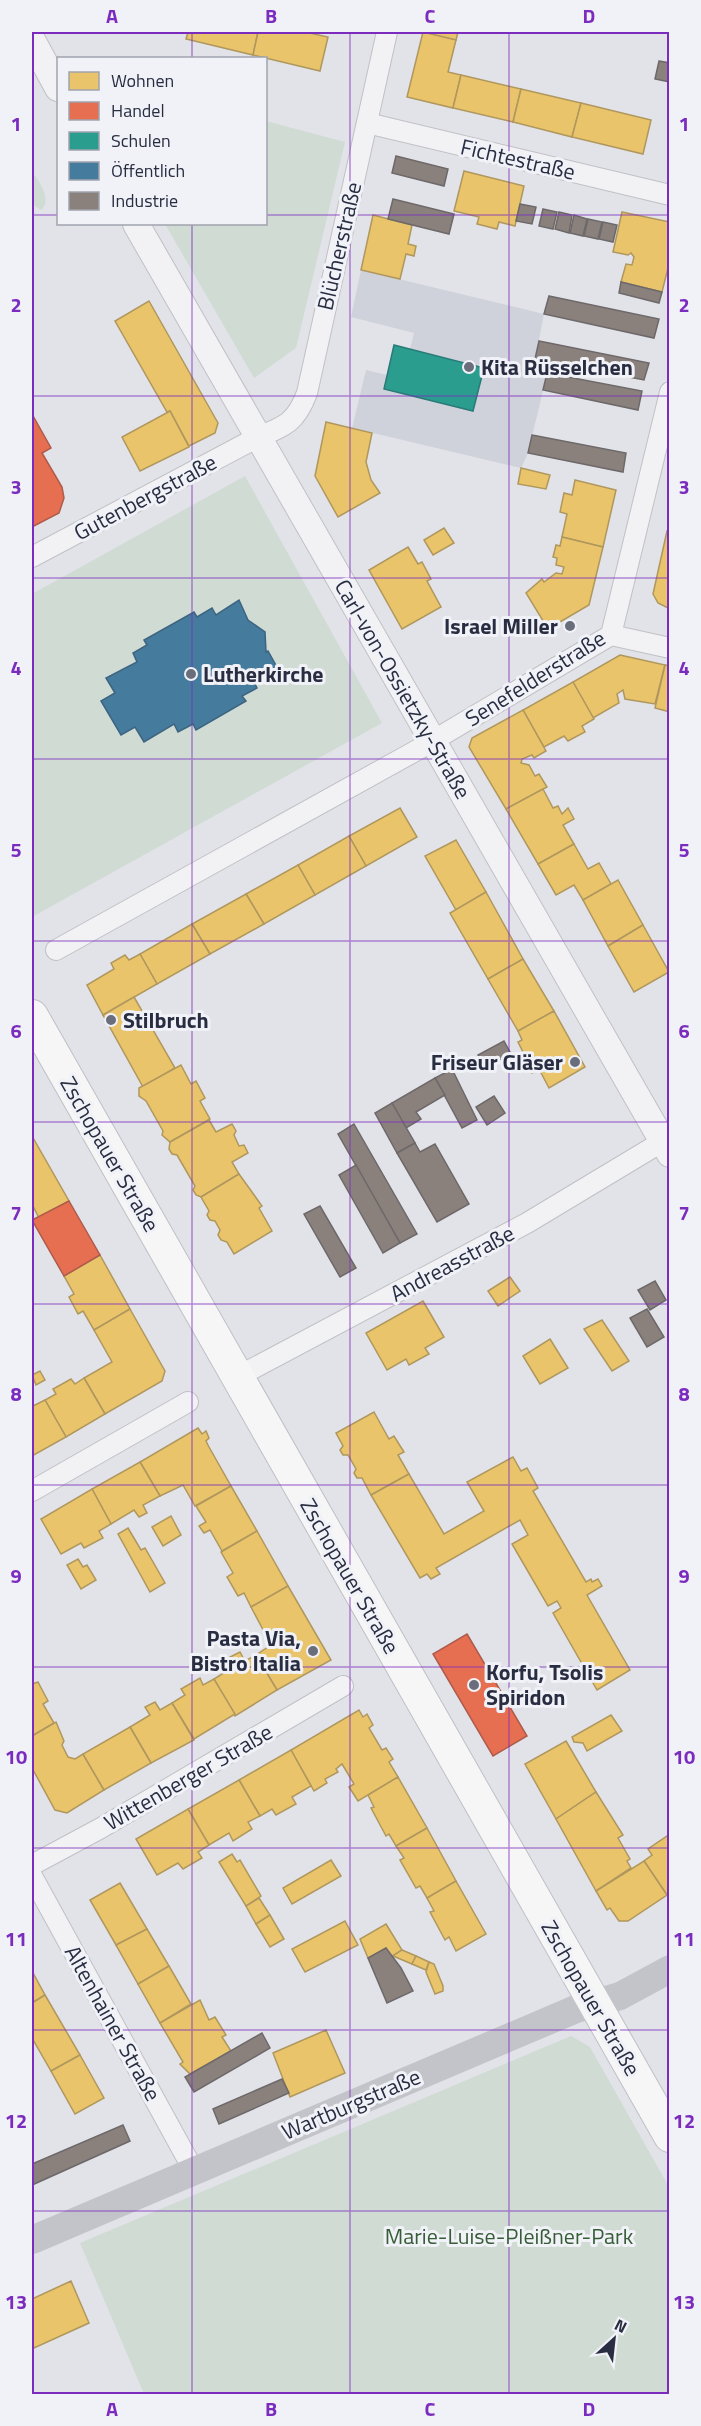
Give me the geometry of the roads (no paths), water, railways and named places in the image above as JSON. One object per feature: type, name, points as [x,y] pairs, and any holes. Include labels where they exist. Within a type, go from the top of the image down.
[{"type":"main road","name":"Zschopauer Straße","points":[[32,1016],[669,2136]]},
{"type":"main road","name":"Wartburgstraße","points":[[32,2240],[594,2003],[620,1996],[669,1969]]},
{"type":"street","name":"Blücherstraße","points":[[258,437],[286,426],[300,412],[307,393],[387,32]]},
{"type":"street","points":[[32,40],[57,86]]},
{"type":"street","name":"Fichtestraße","points":[[367,123],[669,195]]},
{"type":"street","name":"Carl-von-Ossietzky-Straße","points":[[137,225],[432,741],[667,1144]]},
{"type":"street","name":"Senefelderstraße","points":[[56,950],[432,741],[611,634],[669,392]]},
{"type":"street","name":"Gutenbergstraße","points":[[32,557],[258,437]]},
{"type":"street","points":[[611,634],[669,648]]},
{"type":"street","name":"Andreasstraße","points":[[237,1377],[526,1223],[667,1144]]},
{"type":"street","points":[[32,1491],[188,1402]]},
{"type":"street","name":"Wittenberger Straße","points":[[32,1865],[111,1822],[343,1686]]},
{"type":"street","name":"Altenhainer Straße","points":[[32,1876],[194,2171]]},
{"type":"place","name":"Kita Rüsselchen","points":[[469,367]]},
{"type":"place","name":"Israel Miller","points":[[570,626]]},
{"type":"place","name":"Lutherkirche","points":[[191,674]]},
{"type":"place","name":"Stilbruch","points":[[111,1020]]},
{"type":"place","name":"Friseur Gläser","points":[[575,1062]]},
{"type":"place","name":"Pasta Via, Bistro Italia","points":[[313,1651]]},
{"type":"place","name":"Korfu, Tsolis Spiridon","points":[[474,1685]]},
{"type":"park label","name":"Marie-Luise-Pleißner-Park","points":[[509,2236]]}]
